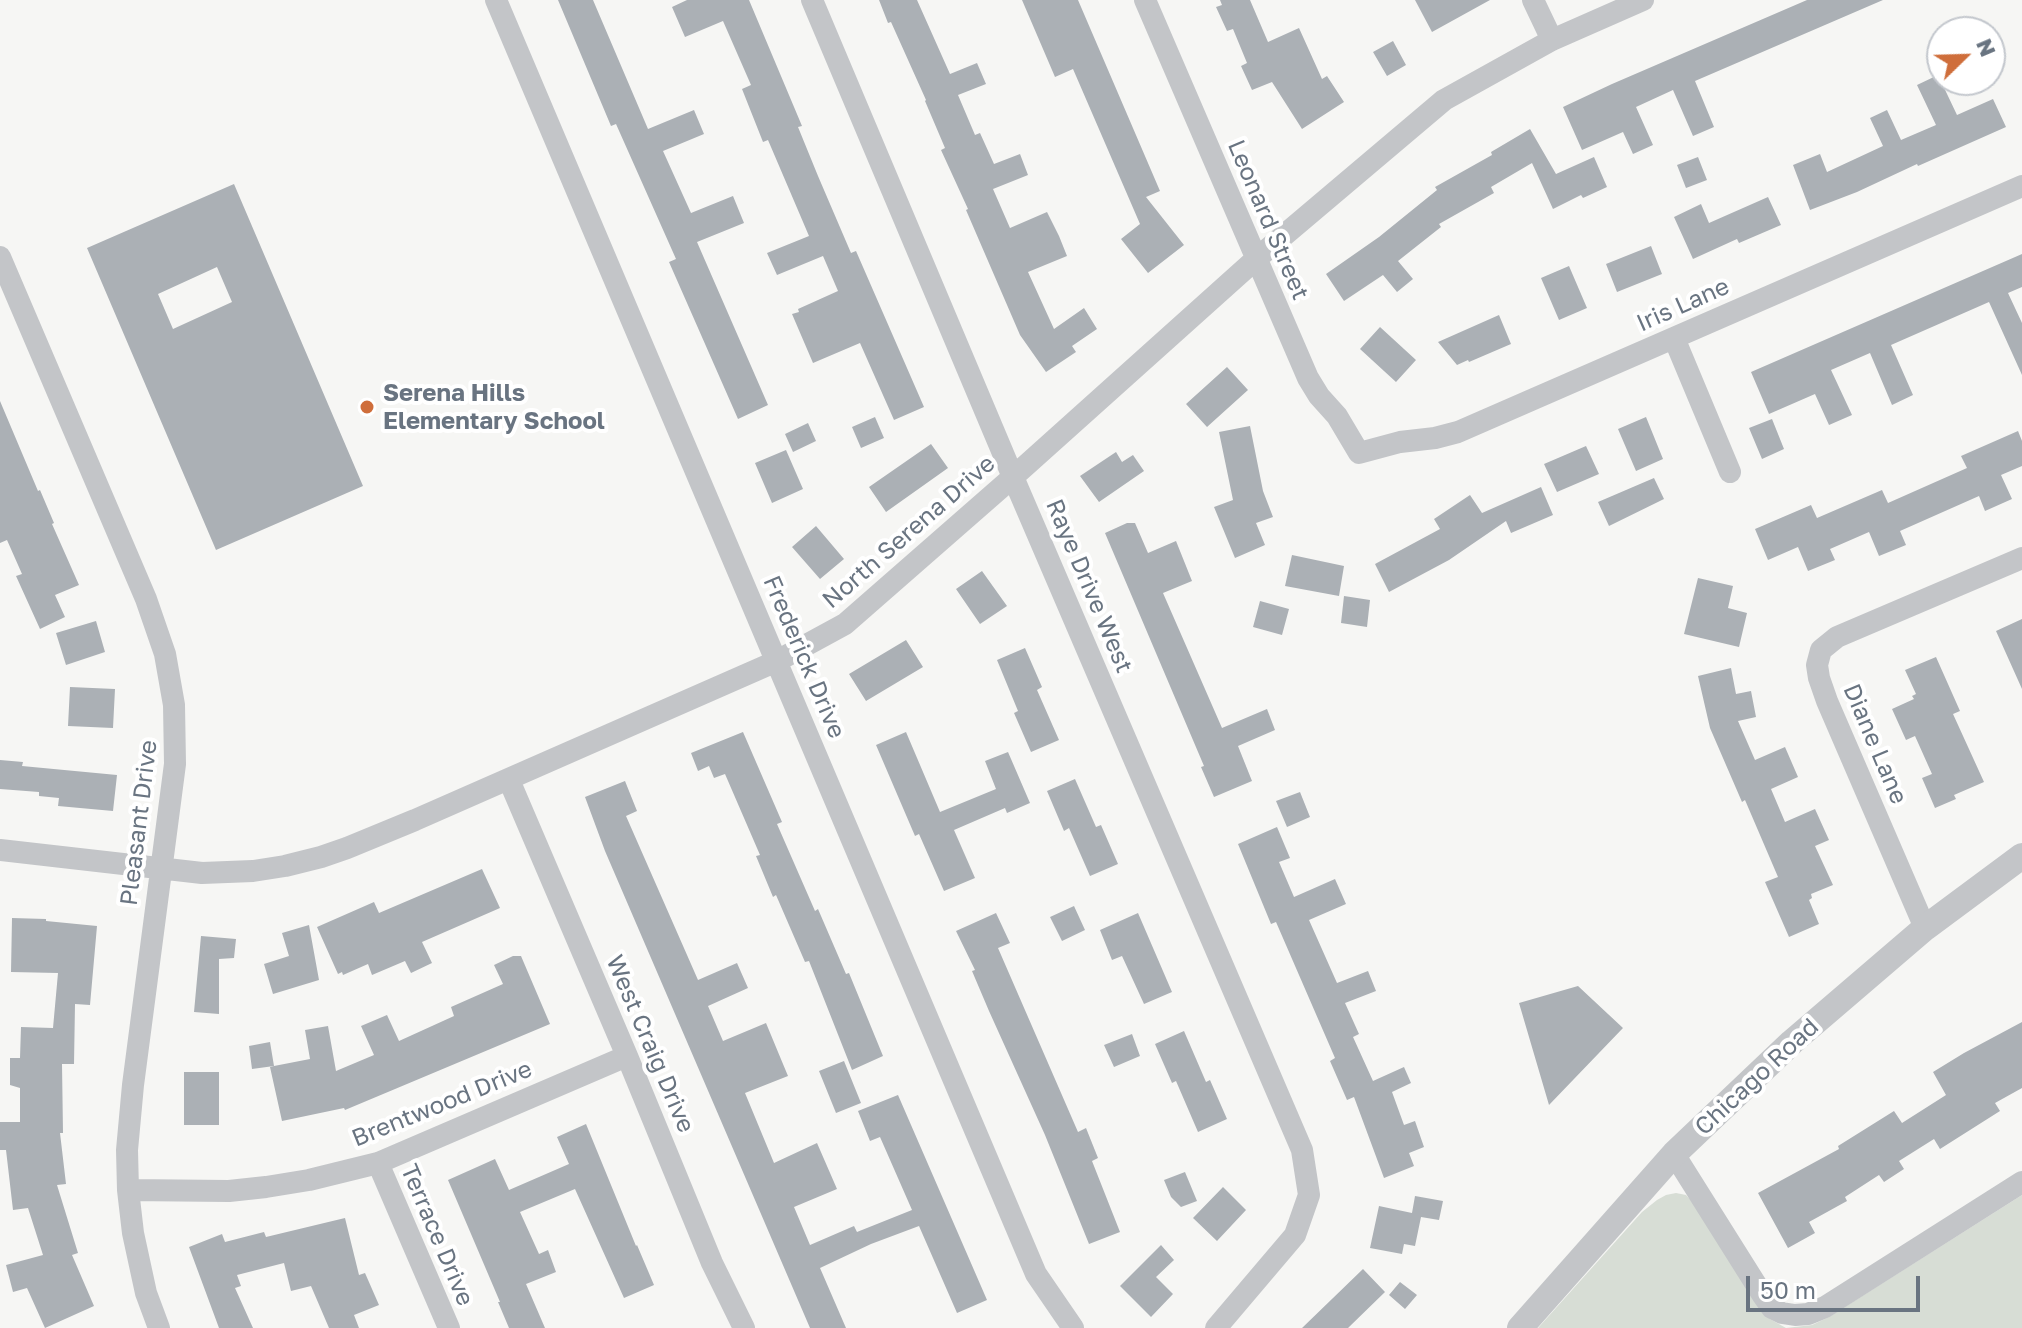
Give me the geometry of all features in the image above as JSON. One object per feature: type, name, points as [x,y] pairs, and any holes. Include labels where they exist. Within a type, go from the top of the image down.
[{"type":"street","name":"Frederick Drive","points":[[496,0],[1036,1274],[1073,1328]]},
{"type":"street","name":"Raye Drive West","points":[[812,0],[1302,1150],[1309,1195],[1295,1235],[1216,1328]]},
{"type":"street","name":"Leonard Street","points":[[1145,0],[1308,378],[1337,416],[1359,453]]},
{"type":"street","points":[[1533,0],[1552,40]]},
{"type":"street","name":"North Serena Drive","points":[[0,850],[202,873],[285,866],[321,857],[415,820],[777,661],[845,624],[1256,259],[1444,100],[1552,40],[1643,0]]},
{"type":"street","name":"Iris Lane","points":[[1359,453],[1458,432],[2022,186]]},
{"type":"street","name":"Pleasant Drive","points":[[0,257],[146,599],[165,654],[174,705],[175,764],[127,1150],[128,1190],[138,1261],[159,1328]]},
{"type":"street","points":[[1674,338],[1730,472]]},
{"type":"street","name":"Diane Lane","points":[[1925,928],[1827,701],[1817,665],[1821,650],[1837,637],[2022,558]]},
{"type":"street","name":"West Craig Drive","points":[[509,780],[712,1263],[744,1328]]},
{"type":"street","name":"Chicago Road","points":[[1520,1328],[1674,1154],[1792,1042],[1925,928],[2022,856]]},
{"type":"street","name":"Brentwood Drive","points":[[128,1190],[229,1191],[309,1180],[378,1163],[627,1056]]},
{"type":"street","points":[[1674,1154],[1772,1308],[1795,1315],[1825,1307],[2022,1182]]},
{"type":"street","name":"Terrace Drive","points":[[378,1163],[449,1328]]},
{"type":"shaded area","points":[[1676,1193],[1686,1195],[1692,1201],[1754,1300],[1770,1319],[1786,1328],[1538,1328],[1642,1212],[1657,1200]]},
{"type":"shaded area","points":[[2022,1195],[2022,1328],[1786,1328],[1812,1325],[1829,1317]]},
{"type":"building","points":[[558,0],[593,0],[648,129],[694,110],[704,134],[663,151],[691,213],[733,196],[744,223],[697,242],[768,405],[738,419],[669,262],[676,259],[616,124],[611,126]]},
{"type":"building","points":[[687,0],[749,0],[851,253],[856,251],[924,407],[894,420],[860,343],[813,363],[792,314],[838,291],[823,256],[777,275],[767,253],[809,236],[768,140],[763,142],[742,89],[751,85],[723,21],[685,37],[672,7]]},
{"type":"building","points":[[879,0],[917,0],[950,74],[977,63],[986,84],[958,95],[975,135],[980,133],[994,164],[1020,154],[1028,175],[993,189],[1010,228],[1047,212],[1059,236],[1067,256],[1028,272],[1054,329],[1084,308],[1097,329],[1072,346],[1076,352],[1046,372],[1020,335],[941,150],[945,148],[926,100]]},
{"type":"building","points":[[1022,0],[1078,0],[1160,191],[1146,197],[1184,245],[1148,273],[1121,239],[1140,224],[1073,69],[1055,77]]},
{"type":"building","points":[[1220,0],[1250,0],[1268,42],[1299,28],[1322,79],[1327,76],[1344,102],[1302,129],[1272,82],[1252,90],[1241,66],[1247,63],[1233,29],[1227,31],[1216,7],[1222,5]]},
{"type":"building","points":[[1415,0],[1490,0],[1432,32]]},
{"type":"building","points":[[1807,0],[1883,0],[1695,81],[1714,127],[1693,136],[1673,90],[1636,107],[1653,145],[1633,154],[1623,132],[1582,150],[1563,107]]},
{"type":"building","points":[[1393,41],[1406,65],[1387,76],[1373,52]]},
{"type":"building","points":[[1926,81],[1926,96],[1948,96],[1957,115],[1993,99],[2006,127],[1810,210],[1793,165],[1820,154],[1827,172],[1883,146],[1870,118],[1887,110],[1901,140],[1936,125],[1917,85]]},
{"type":"building","points":[[1530,129],[1556,174],[1594,157],[1607,187],[1583,198],[1581,195],[1553,209],[1532,163],[1491,187],[1494,193],[1439,224],[1441,227],[1398,261],[1413,279],[1397,292],[1383,275],[1344,301],[1326,274],[1379,237],[1437,190],[1435,187]]},
{"type":"building","points":[[1698,157],[1707,180],[1686,188],[1677,165]]},
{"type":"building","name":"Serena Hills Elementary School","points":[[234,184],[363,486],[216,550],[87,248]],"holes":[[[217,267],[232,302],[173,329],[158,294]]]},
{"type":"building","points":[[1768,197],[1781,225],[1739,243],[1737,239],[1693,259],[1674,217],[1701,204],[1709,223]]},
{"type":"building","points":[[1651,246],[1662,274],[1617,292],[1606,264]]},
{"type":"building","points":[[2022,254],[2022,287],[2008,293],[2022,323],[2022,375],[1989,302],[1891,345],[1913,395],[1892,405],[1870,353],[1831,370],[1852,415],[1829,425],[1815,394],[1769,414],[1751,372]]},
{"type":"building","points":[[1569,266],[1587,308],[1559,320],[1541,278]]},
{"type":"building","points":[[1499,315],[1511,344],[1457,365],[1438,342]]},
{"type":"building","points":[[1380,327],[1416,360],[1396,382],[1360,349]]},
{"type":"building","points":[[1227,367],[1248,390],[1207,427],[1186,404]]},
{"type":"building","points":[[0,401],[79,585],[55,595],[65,617],[40,629],[16,576],[22,574],[7,540],[0,543]]},
{"type":"building","points":[[875,417],[884,438],[861,448],[852,427]]},
{"type":"building","points":[[1646,417],[1663,459],[1636,471],[1618,429]]},
{"type":"building","points":[[1772,419],[1784,449],[1762,459],[1749,428]]},
{"type":"building","points":[[808,423],[816,441],[793,452],[785,434]]},
{"type":"building","points":[[1250,426],[1263,491],[1273,517],[1256,523],[1265,545],[1235,558],[1214,507],[1233,500],[1219,432]]},
{"type":"building","points":[[2018,431],[2022,441],[2022,466],[2001,475],[2012,499],[1985,511],[1979,496],[1900,531],[1906,545],[1879,556],[1869,532],[1830,549],[1835,560],[1808,571],[1798,547],[1768,560],[1755,529],[1811,505],[1817,518],[1882,490],[1888,503],[1967,468],[1961,456]]},
{"type":"building","points":[[931,444],[948,468],[886,512],[869,487]]},
{"type":"building","points":[[1586,446],[1599,474],[1557,492],[1544,464]]},
{"type":"building","points":[[786,450],[803,489],[772,503],[755,463]]},
{"type":"building","points":[[1116,452],[1122,462],[1133,455],[1144,471],[1099,502],[1080,476]]},
{"type":"building","points":[[1654,478],[1664,499],[1609,526],[1598,502]]},
{"type":"building","points":[[1541,487],[1553,515],[1511,533],[1506,521],[1449,560],[1389,592],[1375,564],[1440,529],[1434,519],[1470,495],[1482,513]]},
{"type":"building","points":[[1127,523],[1135,523],[1148,553],[1176,541],[1192,581],[1163,593],[1222,728],[1267,709],[1275,730],[1238,746],[1252,781],[1214,797],[1201,767],[1204,766],[1105,533]]},
{"type":"building","points":[[816,526],[844,559],[820,579],[792,547]]},
{"type":"building","points":[[1292,555],[1344,566],[1339,596],[1285,586]]},
{"type":"building","points":[[982,571],[1007,606],[980,624],[956,589]]},
{"type":"building","points":[[1698,578],[1733,586],[1728,608],[1747,613],[1739,647],[1684,634]]},
{"type":"building","points":[[1344,596],[1370,600],[1367,627],[1341,623]]},
{"type":"building","points":[[1260,601],[1289,609],[1282,635],[1253,627]]},
{"type":"building","points":[[2022,619],[2022,689],[1996,631]]},
{"type":"building","points":[[96,621],[105,652],[66,665],[56,633]]},
{"type":"building","points":[[906,640],[923,667],[866,701],[849,674]]},
{"type":"building","points":[[1025,648],[1042,687],[1037,690],[1059,740],[1031,752],[1014,713],[1018,711],[997,660]]},
{"type":"building","points":[[1936,657],[1960,711],[1953,714],[1984,782],[1954,795],[1956,799],[1935,808],[1922,778],[1932,774],[1915,736],[1906,740],[1892,709],[1914,699],[1912,696],[1916,694],[1905,670]]},
{"type":"building","points":[[1731,668],[1736,694],[1751,691],[1756,717],[1738,721],[1755,760],[1785,747],[1798,777],[1771,789],[1785,822],[1815,809],[1829,840],[1815,846],[1833,885],[1811,894],[1809,900],[1819,924],[1789,937],[1765,882],[1778,877],[1710,728],[1698,676]]},
{"type":"building","points":[[70,687],[115,689],[113,728],[68,726]]},
{"type":"building","points":[[743,732],[782,822],[777,824],[815,911],[818,909],[846,974],[849,973],[883,1056],[852,1070],[809,961],[805,962],[776,895],[773,897],[756,856],[760,855],[725,774],[714,778],[709,766],[698,771],[691,753]]},
{"type":"building","points":[[906,732],[940,812],[996,789],[985,761],[1008,752],[1030,803],[1007,813],[1005,808],[954,830],[975,878],[944,891],[919,834],[915,836],[876,745]]},
{"type":"building","points":[[0,760],[23,762],[22,766],[117,775],[113,811],[58,806],[59,798],[39,796],[39,792],[0,789]]},
{"type":"building","points":[[1075,779],[1096,827],[1101,825],[1118,864],[1090,876],[1069,828],[1064,831],[1047,791]]},
{"type":"building","points":[[625,781],[637,811],[626,816],[698,980],[737,963],[748,988],[708,1006],[723,1041],[766,1023],[788,1076],[745,1093],[774,1163],[817,1143],[837,1189],[794,1207],[810,1245],[854,1226],[857,1232],[912,1210],[880,1137],[870,1141],[858,1111],[898,1095],[987,1300],[957,1313],[919,1226],[820,1268],[846,1328],[810,1328],[605,851],[585,797]]},
{"type":"building","points":[[1300,792],[1310,817],[1287,827],[1276,801]]},
{"type":"building","points":[[1277,827],[1290,858],[1279,862],[1294,897],[1335,879],[1346,904],[1309,920],[1337,983],[1368,971],[1376,991],[1345,1003],[1359,1034],[1353,1037],[1373,1081],[1404,1067],[1411,1083],[1392,1092],[1404,1125],[1415,1121],[1424,1147],[1409,1153],[1414,1166],[1384,1178],[1354,1097],[1347,1100],[1330,1061],[1335,1058],[1276,922],[1271,924],[1238,844]]},
{"type":"building","points":[[482,869],[500,908],[422,942],[432,963],[411,973],[405,961],[372,975],[368,964],[343,975],[342,972],[338,974],[317,927],[374,902],[379,913]]},
{"type":"building","points":[[1074,906],[1085,930],[1062,941],[1050,917]]},
{"type":"building","points":[[996,913],[1010,943],[998,948],[1078,1132],[1086,1128],[1098,1158],[1092,1161],[1120,1232],[1089,1244],[956,931]]},
{"type":"building","points":[[1138,913],[1172,992],[1144,1004],[1122,956],[1112,960],[1100,930]]},
{"type":"building","points":[[12,918],[97,926],[90,1005],[75,1004],[74,1064],[62,1064],[63,1133],[60,1133],[66,1184],[57,1185],[78,1253],[72,1255],[94,1306],[45,1328],[27,1288],[13,1292],[6,1265],[43,1255],[28,1208],[13,1210],[6,1150],[0,1150],[0,1122],[20,1122],[20,1088],[10,1085],[10,1058],[20,1058],[21,1027],[53,1028],[58,973],[11,972]]},
{"type":"building","points":[[309,925],[319,980],[273,994],[264,964],[289,956],[282,933]]},
{"type":"building","points":[[201,936],[236,939],[234,958],[219,959],[219,1014],[194,1012]]},
{"type":"building","points":[[513,956],[521,956],[550,1024],[345,1110],[282,1121],[270,1067],[310,1059],[305,1030],[328,1026],[336,1071],[374,1055],[361,1026],[387,1015],[399,1041],[454,1016],[451,1007],[503,984],[494,965]]},
{"type":"building","points":[[1578,986],[1623,1028],[1549,1105],[1519,1003]]},
{"type":"building","points":[[2022,1022],[2022,1088],[1995,1103],[2000,1111],[1940,1149],[1934,1139],[1899,1161],[1904,1169],[1884,1182],[1879,1175],[1845,1197],[1847,1201],[1809,1222],[1815,1233],[1788,1248],[1758,1193],[1839,1149],[1838,1146],[1894,1111],[1902,1123],[1946,1095],[1933,1072]]},
{"type":"building","points":[[1184,1031],[1206,1082],[1210,1080],[1227,1119],[1198,1132],[1176,1081],[1172,1083],[1155,1044]]},
{"type":"building","points":[[1132,1034],[1140,1056],[1114,1067],[1104,1045]]},
{"type":"building","points":[[270,1042],[274,1066],[252,1069],[249,1046]]},
{"type":"building","points":[[844,1061],[861,1103],[836,1113],[819,1071]]},
{"type":"building","points":[[184,1072],[219,1072],[219,1125],[184,1125]]},
{"type":"building","points":[[586,1124],[654,1285],[624,1298],[575,1189],[520,1212],[539,1254],[548,1250],[556,1272],[526,1284],[545,1328],[509,1328],[448,1180],[495,1159],[509,1190],[569,1164],[557,1137]]},
{"type":"building","points":[[1185,1172],[1197,1201],[1181,1207],[1171,1197],[1164,1180]]},
{"type":"building","points":[[1223,1187],[1246,1210],[1217,1241],[1193,1218]]},
{"type":"building","points":[[1415,1196],[1443,1201],[1439,1220],[1421,1217],[1415,1246],[1404,1244],[1402,1254],[1370,1248],[1379,1206],[1412,1213]]},
{"type":"building","points":[[345,1218],[359,1275],[365,1273],[379,1305],[354,1315],[359,1328],[329,1328],[311,1286],[291,1291],[284,1263],[237,1275],[241,1286],[235,1288],[253,1328],[219,1328],[189,1247],[222,1234],[225,1242],[264,1232],[266,1237]]},
{"type":"building","points":[[1161,1245],[1174,1260],[1156,1277],[1173,1294],[1151,1317],[1120,1286]]},
{"type":"building","points":[[1363,1269],[1385,1292],[1348,1328],[1302,1328]]},
{"type":"building","points":[[1400,1282],[1417,1295],[1405,1309],[1389,1295]]},
{"type":"place","name":"Serena Hills Elementary School","points":[[367,407]]}]
